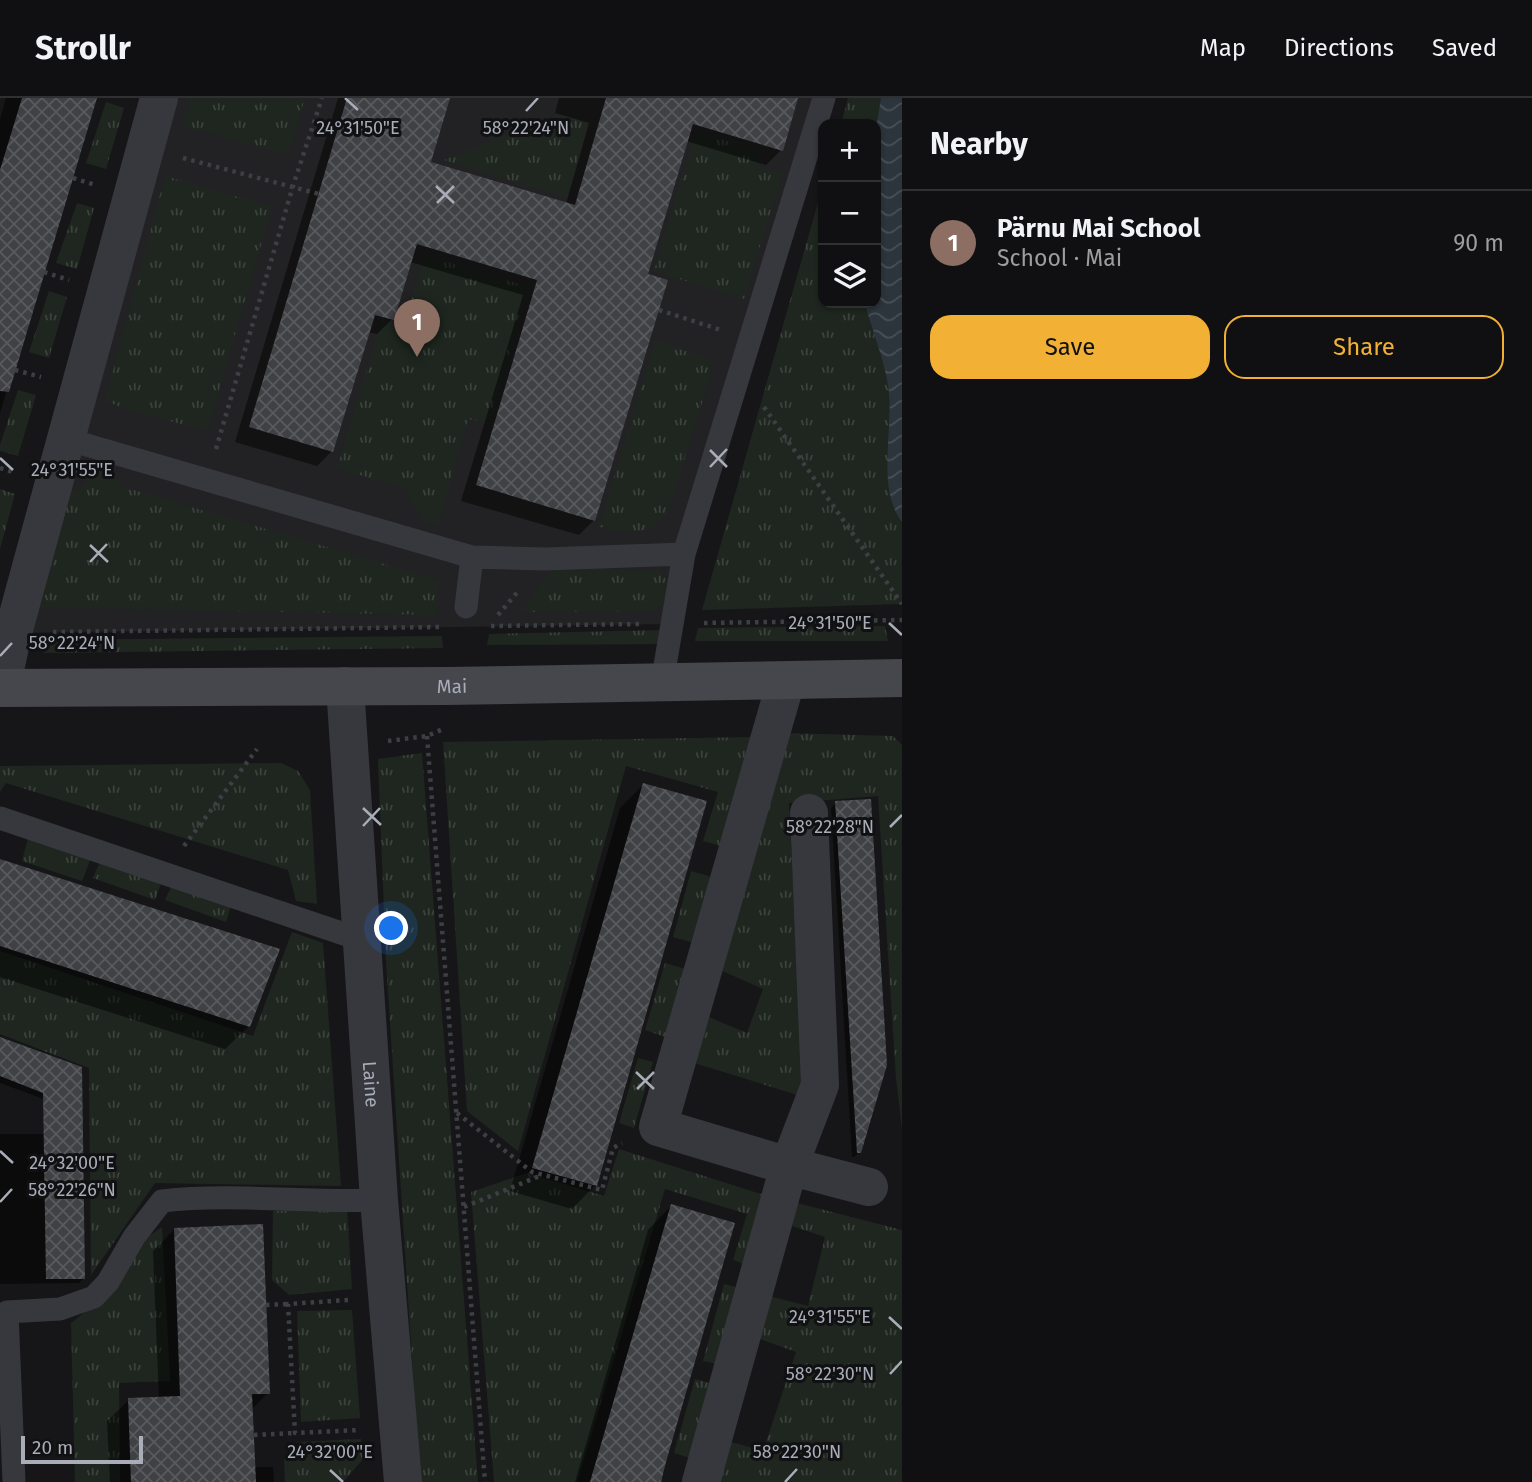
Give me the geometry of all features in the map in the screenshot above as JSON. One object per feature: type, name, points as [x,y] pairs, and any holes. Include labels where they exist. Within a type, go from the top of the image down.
[{"type":"street","points":[[1,688],[13,633],[159,98]]},
{"type":"street","name":"Mai","points":[[1,688],[662,683],[902,678]]},
{"type":"street","points":[[786,681],[658,1126],[869,1187]]},
{"type":"street","name":"Laine","points":[[345,686],[379,1200],[403,1482]]},
{"type":"street","points":[[701,1482],[789,1166],[820,1085],[808,813]]},
{"type":"lane","points":[[662,683],[684,554],[824,98]]},
{"type":"lane","points":[[65,439],[472,557],[545,559],[684,554]]},
{"type":"lane","points":[[466,607],[472,557]]},
{"type":"lane","points":[[0,818],[362,940]]},
{"type":"lane","points":[[14,1482],[7,1312],[60,1309],[94,1297],[108,1282],[134,1237],[162,1201],[197,1197],[336,1202],[379,1200]]},
{"type":"path","points":[[208,480],[293,186],[322,98]]},
{"type":"path","points":[[145,148],[319,194]]},
{"type":"path","points":[[659,310],[750,340]]},
{"type":"path","points":[[15,370],[48,379]]},
{"type":"path","points":[[740,374],[902,604]]},
{"type":"path","points":[[427,736],[485,1482]]},
{"type":"path","points":[[163,873],[257,749]]},
{"type":"path","points":[[456,1112],[532,1172],[602,1190],[613,1147],[658,1126]]},
{"type":"path","points":[[464,1207],[542,1175]]},
{"type":"path","points":[[266,1305],[361,1299]]},
{"type":"path","points":[[288,1304],[295,1433]]},
{"type":"path","points":[[254,1435],[371,1429]]},
{"type":"shaded area","points":[[158,98],[824,98],[673,624],[13,633]]},
{"type":"green space","points":[[191,98],[305,98],[288,154],[183,126]]},
{"type":"green space","points":[[848,98],[902,98],[902,604],[702,610],[818,203],[818,308],[881,308],[881,119],[842,119]]},
{"type":"green space","points":[[106,102],[124,108],[106,169],[86,163]]},
{"type":"green space","points":[[562,114],[589,122],[567,198],[444,160]]},
{"type":"green space","points":[[696,131],[761,152],[756,166],[782,174],[744,299],[654,271]]},
{"type":"green space","points":[[165,176],[272,207],[207,431],[105,401]]},
{"type":"green space","points":[[77,203],[94,208],[77,269],[56,263]]},
{"type":"green space","points":[[425,255],[529,287],[489,423],[468,419],[438,526],[424,521],[404,488],[337,468],[382,320],[403,327]]},
{"type":"green space","points":[[49,291],[67,297],[49,358],[29,352]]},
{"type":"green space","points":[[655,341],[709,359],[711,374],[668,511],[645,530],[629,532],[599,527]]},
{"type":"green space","points":[[18,390],[36,395],[18,456],[0,451],[0,445]]},
{"type":"green space","points":[[107,460],[120,486],[438,580],[436,615],[36,607],[69,498],[86,483],[102,462]]},
{"type":"green space","points":[[0,489],[15,494],[0,549]]},
{"type":"green space","points":[[555,567],[658,571],[667,580],[668,601],[649,611],[520,612]]},
{"type":"green space","points":[[885,626],[888,641],[695,641],[698,628]]},
{"type":"green space","points":[[666,630],[664,644],[487,645],[489,634]]},
{"type":"green space","points":[[442,636],[443,648],[44,653],[38,650],[35,640]]},
{"type":"green space","points":[[786,733],[893,736],[902,745],[902,1129],[896,1078],[878,796],[789,803],[804,1097],[691,1062],[706,1016],[747,1033],[763,989],[718,969]]},
{"type":"green space","points":[[755,737],[727,848],[703,841],[718,792],[626,766],[518,1151],[467,1111],[443,742]]},
{"type":"green space","points":[[422,753],[478,1482],[420,1482],[386,961],[378,759]]},
{"type":"green space","points":[[281,763],[298,771],[310,790],[317,904],[296,901],[288,870],[6,783],[0,792],[0,766]]},
{"type":"green space","points":[[28,838],[91,858],[82,881],[22,861]]},
{"type":"green space","points":[[101,859],[162,880],[155,900],[93,878]]},
{"type":"green space","points":[[691,871],[719,879],[701,945],[673,937]]},
{"type":"green space","points":[[173,883],[232,903],[226,922],[165,900]]},
{"type":"green space","points":[[292,932],[323,943],[341,1186],[155,1183],[91,1275],[89,1068],[0,1034],[0,951],[253,1036]]},
{"type":"green space","points":[[665,963],[692,971],[671,1039],[645,1030]]},
{"type":"green space","points":[[638,1058],[653,1062],[634,1128],[619,1123]]},
{"type":"green space","points":[[619,1149],[767,1196],[755,1268],[733,1260],[747,1214],[665,1189],[577,1482],[494,1482],[471,1192],[527,1173],[604,1196]]},
{"type":"green space","points":[[797,1203],[902,1230],[902,1482],[715,1482],[728,1441],[763,1451],[796,1352],[757,1338],[769,1296],[808,1306],[825,1237],[792,1226]]},
{"type":"green space","points":[[347,1208],[352,1289],[289,1295],[272,1280],[273,1211]]},
{"type":"green space","points":[[162,1227],[170,1381],[119,1383],[120,1482],[75,1482],[71,1323],[94,1305],[146,1238]]},
{"type":"green space","points":[[724,1284],[749,1290],[728,1366],[703,1361]]},
{"type":"green space","points":[[352,1310],[360,1418],[301,1422],[297,1311]]},
{"type":"green space","points":[[695,1379],[721,1386],[700,1461],[674,1453]]},
{"type":"green space","points":[[361,1439],[364,1458],[343,1482],[285,1482],[284,1459],[297,1458],[298,1442]]},
{"type":"water","points":[[881,98],[902,98],[902,522],[889,491],[888,385],[866,308],[881,308],[881,119],[878,119]]},
{"type":"building","points":[[22,98],[97,98],[9,392],[0,391],[0,170]]},
{"type":"building","points":[[347,98],[450,98],[431,162],[575,205],[606,98],[798,98],[783,151],[693,124],[648,274],[668,280],[595,521],[476,485],[537,280],[417,244],[394,320],[375,315],[333,452],[249,427]]},
{"type":"building","points":[[643,783],[707,801],[597,1186],[532,1168]]},
{"type":"building","points":[[871,799],[887,1065],[861,1153],[857,1153],[835,801]]},
{"type":"building","points":[[0,859],[280,949],[250,1027],[0,946]]},
{"type":"building","points":[[0,1037],[82,1067],[85,1279],[46,1279],[43,1093],[0,1076]]},
{"type":"building","points":[[671,1204],[735,1223],[661,1482],[590,1482]]},
{"type":"building","points":[[263,1224],[270,1394],[252,1394],[256,1482],[131,1482],[128,1398],[180,1396],[174,1228]]},
{"type":"place","name":"Pärnu Mai School","points":[[417,357]]}]
